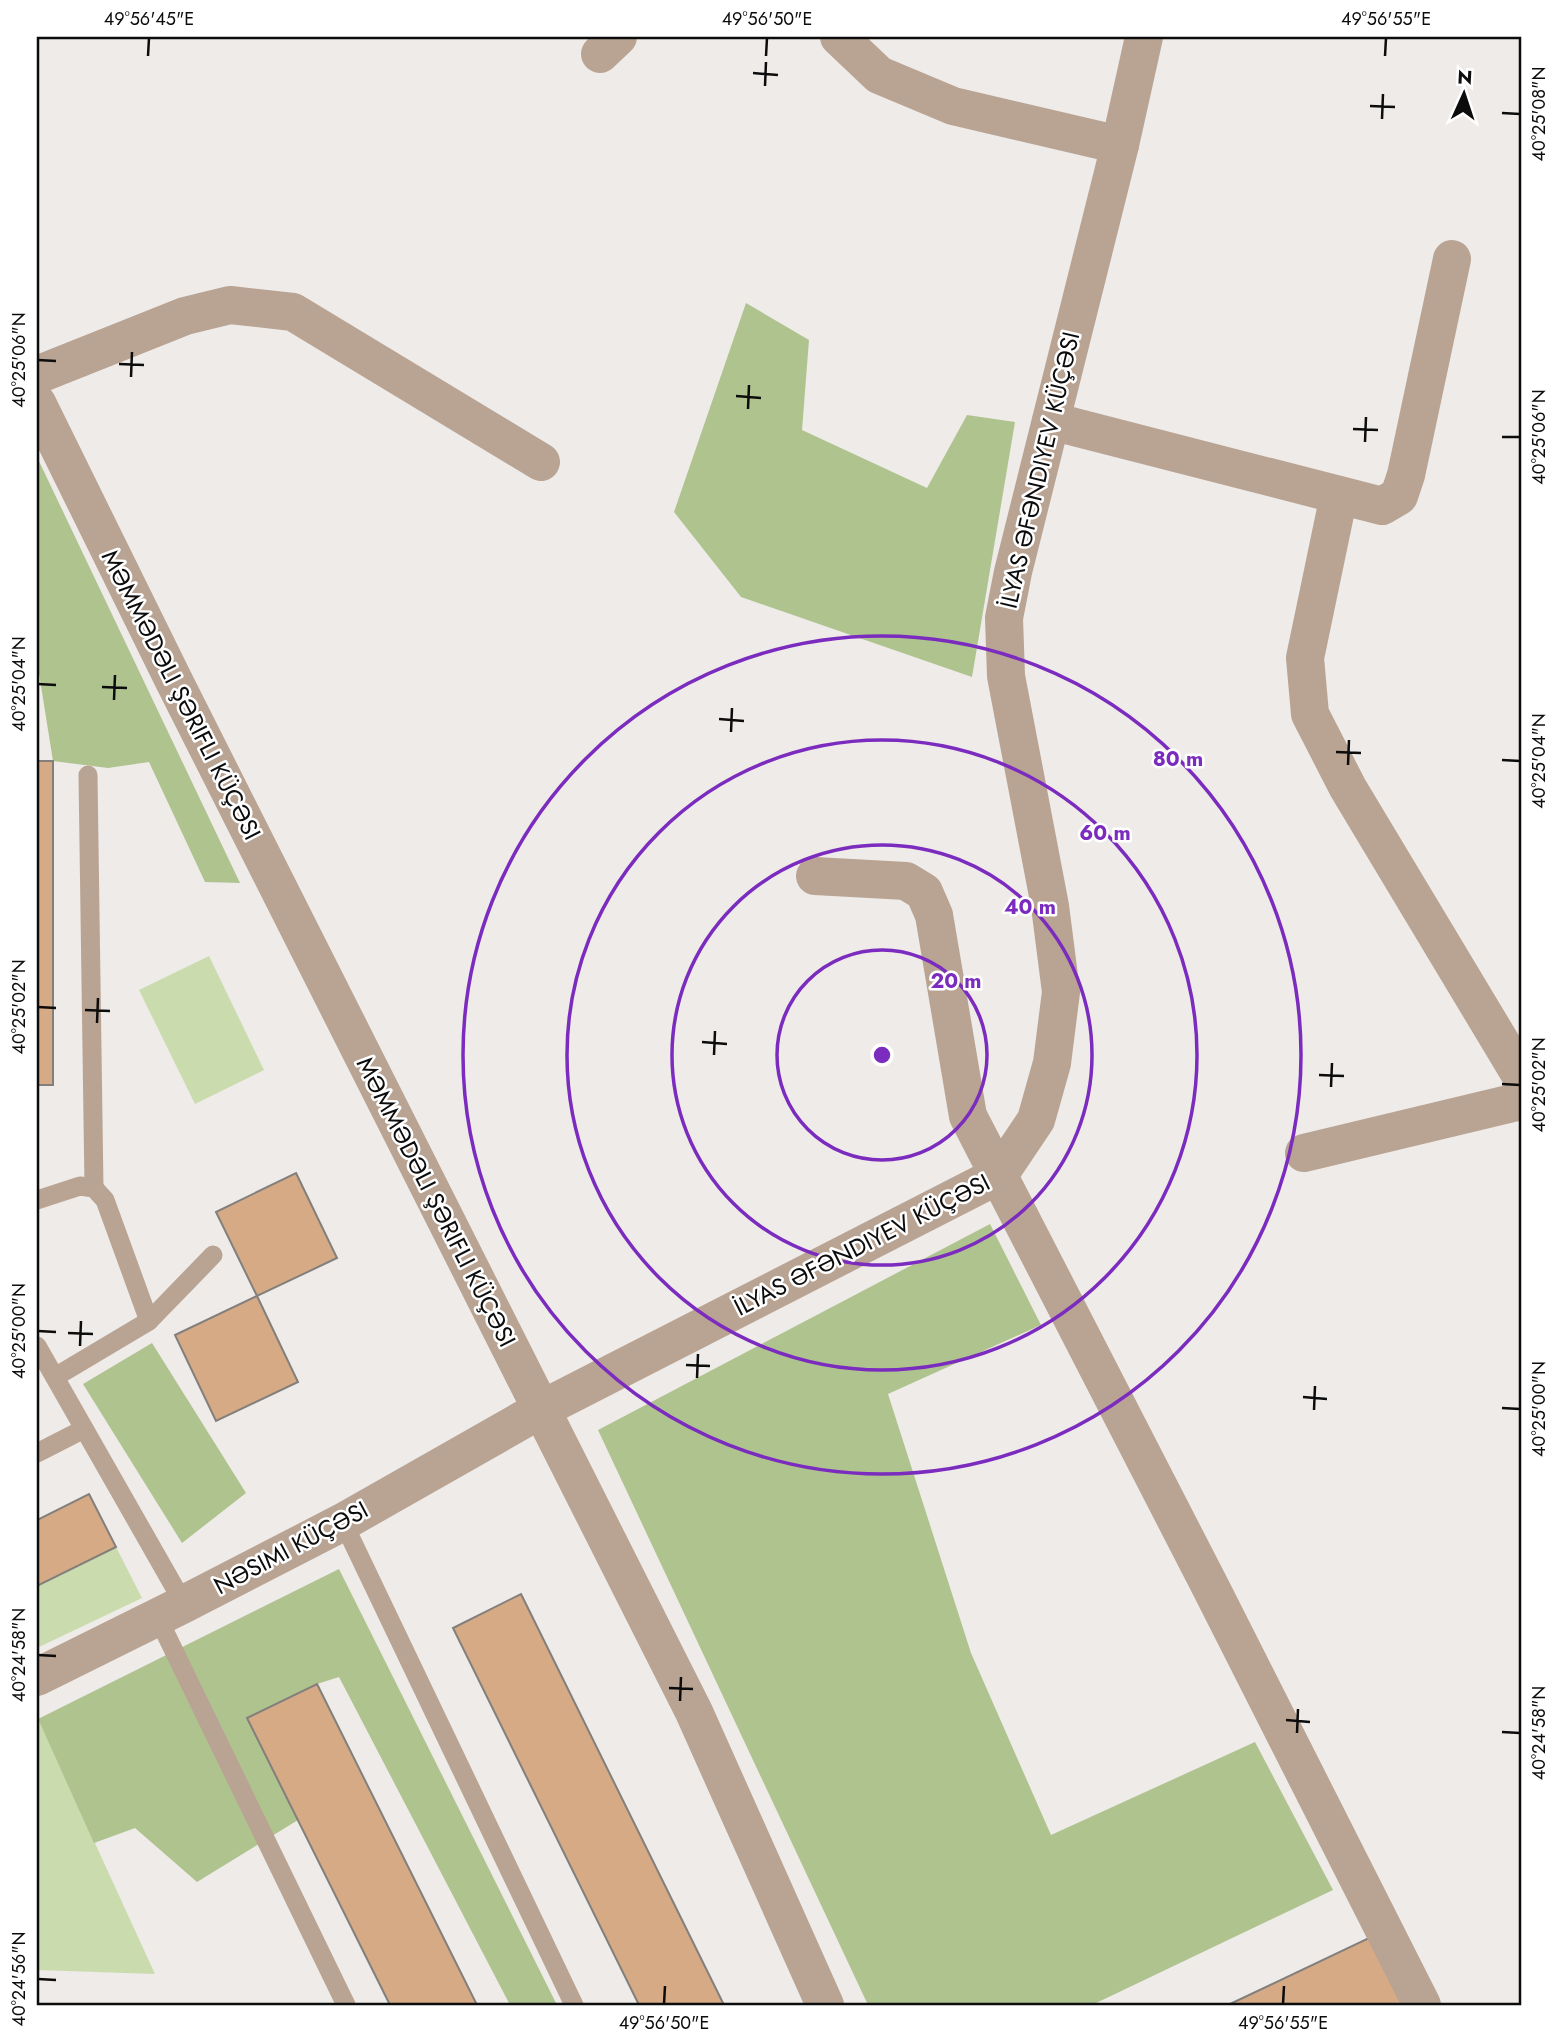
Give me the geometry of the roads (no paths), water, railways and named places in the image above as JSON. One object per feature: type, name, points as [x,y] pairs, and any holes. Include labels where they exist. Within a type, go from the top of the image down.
[{"type":"street","points":[[839,37],[879,75],[953,106],[1120,145]]},
{"type":"street","name":"İLYAS ƏFƏNDIYEV KÜÇƏSI","points":[[540,1410],[999,1175],[1036,1120],[1052,1063],[1061,992],[1050,905],[1006,676],[1004,618],[1144,37]]},
{"type":"street","points":[[1051,421],[1382,506],[1399,496],[1406,475],[1452,259]]},
{"type":"street","points":[[37,375],[185,316],[219,307],[230,305],[293,312],[541,461]]},
{"type":"street","name":"MƏMMƏDƏLI ŞƏRIFLI KÜÇƏSI","points":[[37,402],[80,494],[694,1712],[825,2005]]},
{"type":"street","points":[[1339,495],[1305,658],[1310,714],[1348,788],[1521,1076]]},
{"type":"street","points":[[816,876],[906,881],[924,892],[934,915],[968,1116],[1422,2005]]},
{"type":"street","points":[[1304,1153],[1521,1101]]},
{"type":"street","name":"NƏSIMI KÜÇƏSI","points":[[37,1677],[343,1522],[540,1410]]},
{"type":"lane","points":[[88,775],[94,1188]]},
{"type":"lane","points":[[37,1200],[80,1186],[94,1188],[105,1200],[149,1321]]},
{"type":"lane","points":[[55,1377],[149,1321],[213,1255]]},
{"type":"lane","points":[[37,1346],[84,1429],[171,1611],[346,2005]]},
{"type":"lane","points":[[37,1453],[84,1429]]},
{"type":"lane","points":[[343,1522],[575,2005]]}]
